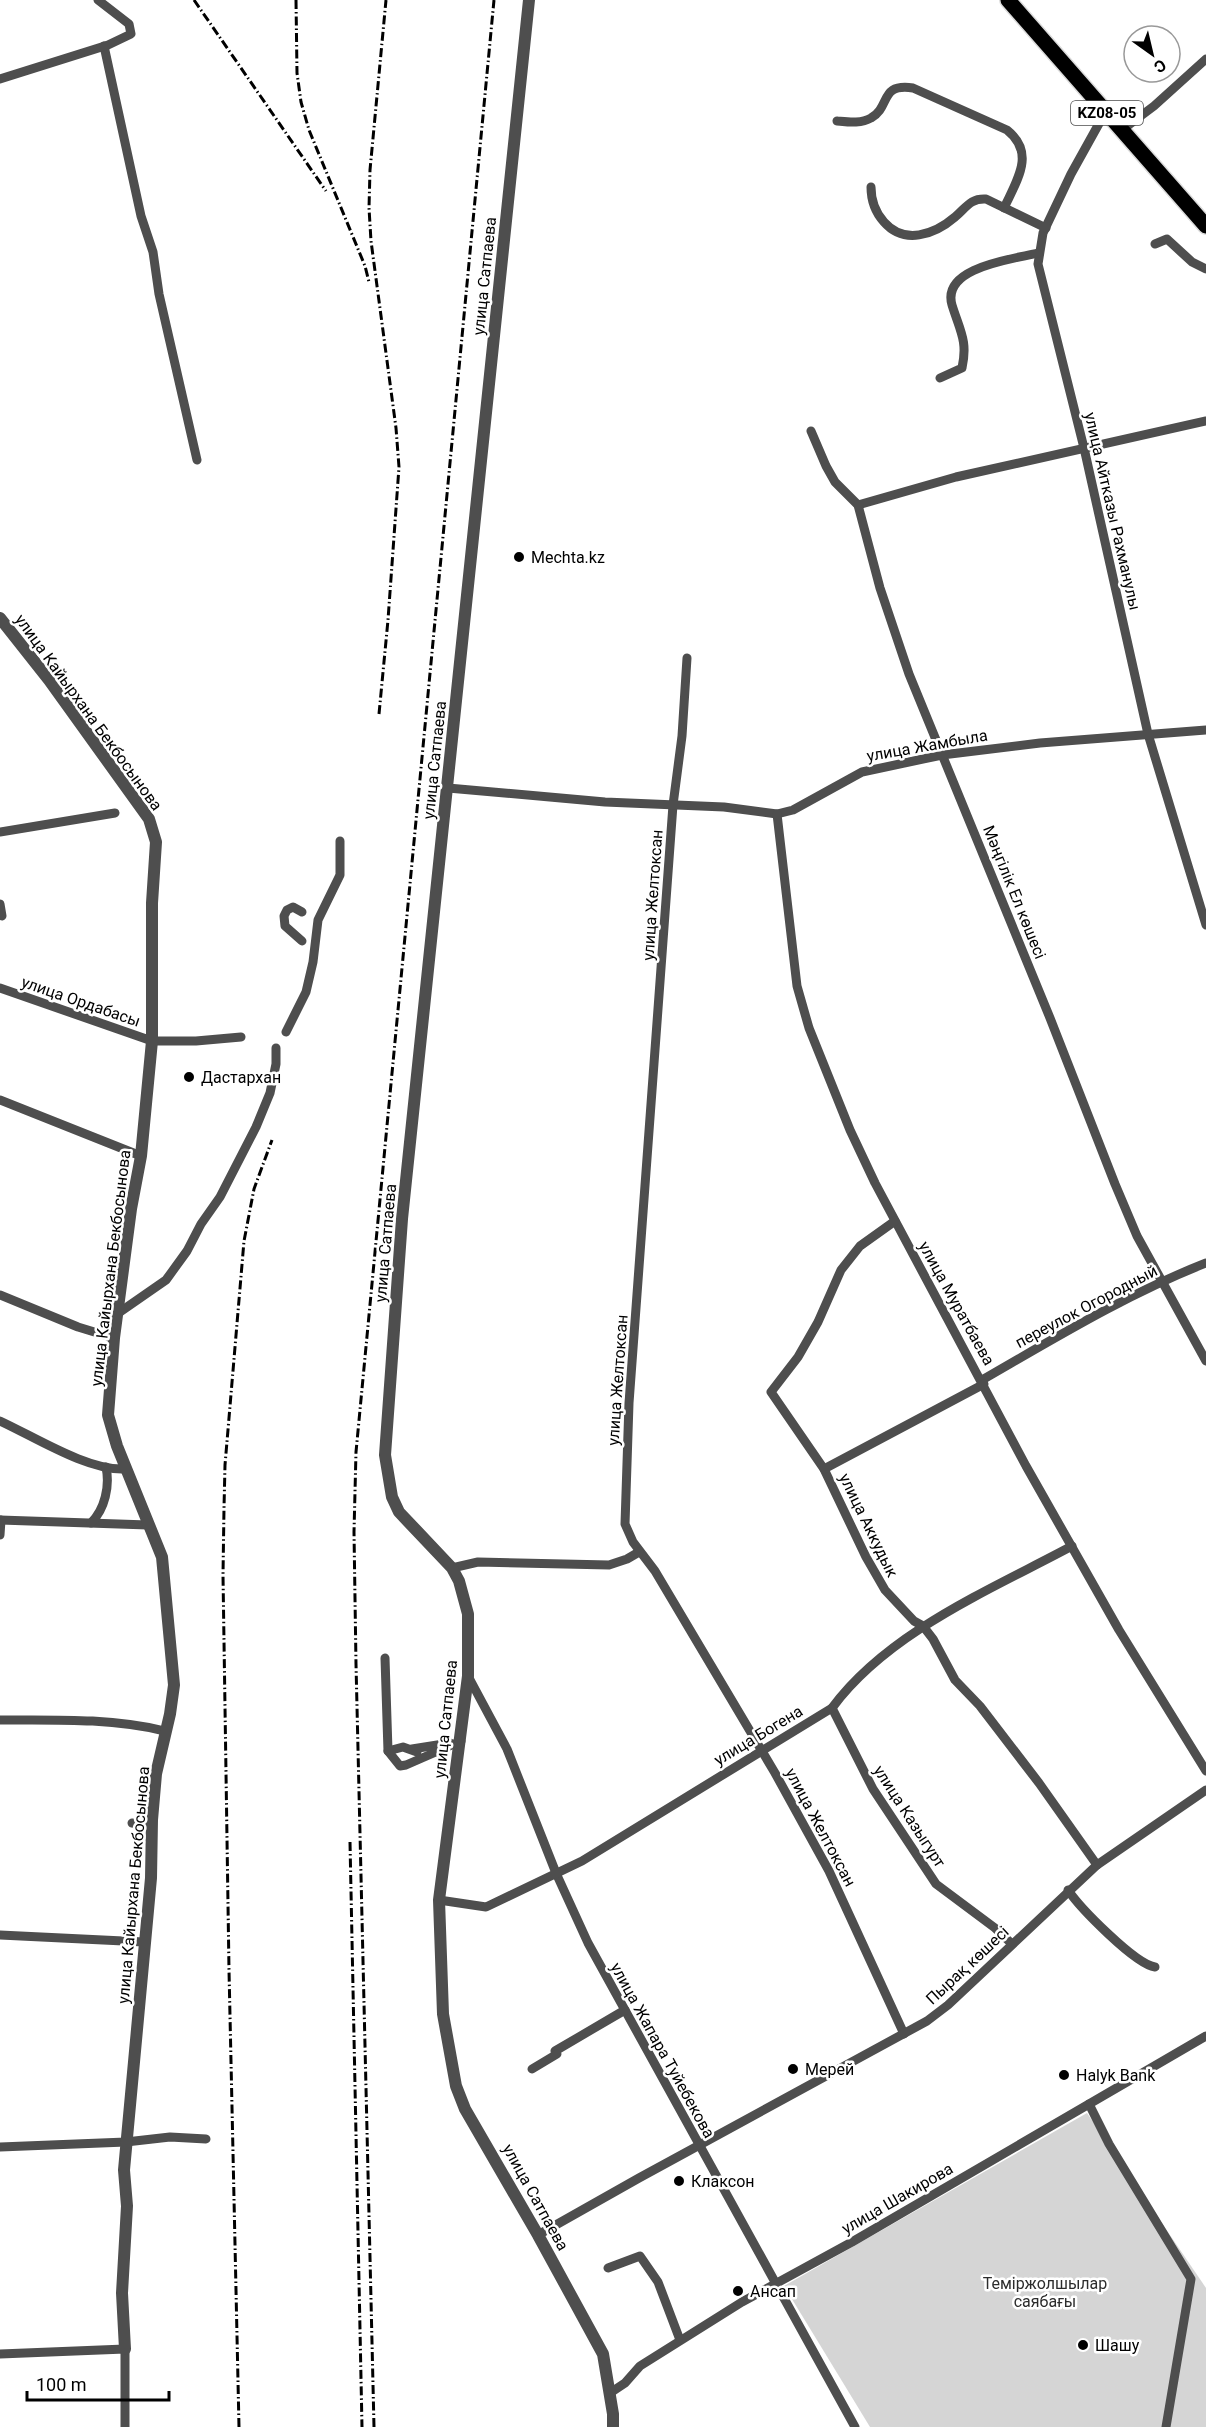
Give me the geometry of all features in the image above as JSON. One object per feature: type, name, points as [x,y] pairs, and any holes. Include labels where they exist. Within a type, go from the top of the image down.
[{"type":"main road","name":"KZ08-05","points":[[1008,0],[1206,226]]},
{"type":"street","points":[[0,79],[104,46],[131,34],[129,24],[98,0]]},
{"type":"street","name":"улица Сатпаева","points":[[529,0],[402,1219],[385,1455],[392,1497],[399,1512],[452,1568],[459,1581],[468,1614],[468,1676],[439,1900],[443,2014],[456,2086],[465,2109],[538,2235],[603,2355],[613,2427]]},
{"type":"street","points":[[104,46],[141,216],[153,252],[162,305],[197,460]]},
{"type":"street","points":[[1122,130],[1154,106],[1206,59]]},
{"type":"street","points":[[837,121],[858,122],[872,118],[890,92],[898,87],[904,87],[913,88],[1007,130],[1016,137],[1023,156],[1022,169],[1004,208]]},
{"type":"street","name":"улица Айтказы Рахманулы","points":[[1106,111],[1071,174],[1046,228],[1038,253],[1038,264],[1084,448],[1148,734],[1206,926]]},
{"type":"street","points":[[871,187],[871,198],[880,218],[889,227],[908,236],[928,233],[944,225],[973,200],[986,199],[1046,228]]},
{"type":"street","points":[[1155,244],[1167,240],[1192,262],[1206,269]]},
{"type":"street","points":[[940,378],[962,368],[965,342],[951,302],[951,293],[958,279],[974,270],[1038,253]]},
{"type":"street","points":[[858,505],[956,477],[1206,421]]},
{"type":"street","name":"Мәңгілік Ел көшесі","points":[[811,431],[826,466],[836,482],[858,505],[880,588],[909,674],[1050,1018],[1119,1194],[1137,1236],[1206,1360]]},
{"type":"street","name":"улица Кайырхана Бекбосынова","points":[[0,618],[49,680],[149,819],[156,842],[152,903],[152,1041],[141,1156],[131,1209],[114,1338],[108,1415],[125,1469],[162,1557],[174,1685],[156,1774],[151,1878],[124,2169],[127,2206],[122,2293],[125,2427]]},
{"type":"street","name":"улица Желтоксан","points":[[687,658],[682,735],[673,805],[629,1403],[625,1524],[639,1552],[655,1571],[761,1750],[829,1871],[904,2034]]},
{"type":"street","name":"улица Жамбыла","points":[[448,788],[605,802],[724,807],[777,814],[793,810],[862,772],[942,755],[1040,743],[1206,730]]},
{"type":"street","points":[[0,832],[115,813]]},
{"type":"street","name":"улица Муратбаева","points":[[777,814],[800,997],[809,1028],[846,1119],[895,1221],[1026,1466],[1119,1630],[1206,1771]]},
{"type":"street","points":[[286,1032],[306,992],[313,962],[318,920],[340,875],[340,841]]},
{"type":"street","points":[[0,904],[2,916]]},
{"type":"street","points":[[302,912],[293,907],[287,910],[284,916],[285,926],[302,941]]},
{"type":"street","name":"улица Ордабасы","points":[[0,988],[152,1041],[196,1041],[241,1037]]},
{"type":"street","points":[[117,1314],[166,1280],[220,1197],[256,1127],[270,1093],[276,1064],[276,1047]]},
{"type":"street","points":[[0,1100],[141,1156]]},
{"type":"street","name":"улица Аккудык","points":[[895,1221],[860,1246],[841,1270],[818,1322],[798,1357],[771,1392],[824,1469],[866,1557],[885,1590],[914,1622],[923,1626],[955,1680],[980,1706],[1033,1775],[1097,1865]]},
{"type":"street","name":"переулок Огородный","points":[[824,1469],[983,1382],[1116,1303],[1161,1281],[1206,1263]]},
{"type":"street","points":[[0,1295],[78,1327],[114,1338]]},
{"type":"street","points":[[0,1421],[85,1461],[125,1469]]},
{"type":"street","points":[[91,1523],[101,1511],[105,1497],[106,1467]]},
{"type":"street","points":[[0,1535],[0,1520],[148,1525]]},
{"type":"street","name":"улица Богена","points":[[439,1900],[486,1907],[582,1861],[832,1708],[868,1666],[923,1626],[1072,1546]]},
{"type":"street","points":[[452,1568],[478,1562],[609,1565],[639,1552]]},
{"type":"street","points":[[385,1658],[388,1751],[400,1766],[461,1742]]},
{"type":"street","name":"улица Жапара Туйебекова","points":[[468,1676],[507,1749],[556,1873],[588,1943],[855,2427]]},
{"type":"street","name":"улица Казыгурт","points":[[832,1708],[873,1789],[936,1884],[996,1928],[1012,1944]]},
{"type":"street","points":[[0,1720],[138,1724],[165,1731]]},
{"type":"street","points":[[388,1751],[395,1748],[412,1749],[461,1742]]},
{"type":"street","points":[[412,1749],[420,1759]]},
{"type":"street","name":"Пырақ көшесі","points":[[538,2235],[904,2034],[948,2006],[1097,1865],[1206,1790]]},
{"type":"street","points":[[132,1823],[152,1826]]},
{"type":"street","points":[[1068,1890],[1077,1903],[1142,1962],[1155,1967]]},
{"type":"street","points":[[0,1935],[144,1942]]},
{"type":"street","points":[[532,2069],[625,2010]]},
{"type":"street","name":"улица Шакирова","points":[[610,2393],[625,2383],[640,2366],[680,2340],[1206,2036]]},
{"type":"street","points":[[1089,2104],[1109,2144],[1191,2279],[1166,2427]]},
{"type":"street","points":[[0,2147],[126,2142],[170,2137],[206,2139]]},
{"type":"street","points":[[608,2268],[640,2256],[657,2282],[680,2340]]},
{"type":"street","points":[[0,2354],[124,2349]]},
{"type":"green space","name":"Теміржолшылар саябағы","points":[[1087,2113],[1206,2288],[1206,2427],[870,2427],[784,2286]]},
{"type":"railway","points":[[194,0],[326,191]]},
{"type":"railway","points":[[296,0],[297,73],[301,102],[309,130],[365,266],[369,282]]},
{"type":"railway","points":[[379,714],[399,467],[396,428],[371,241],[369,208],[370,170],[386,0]]},
{"type":"railway","points":[[374,2427],[356,1664],[354,1532],[356,1452],[494,0]]},
{"type":"railway","points":[[239,2427],[223,1575],[225,1465],[244,1241],[254,1189],[272,1140]]},
{"type":"railway","points":[[350,1842],[362,2427]]},
{"type":"place","name":"Mechta.kz","points":[[519,557]]},
{"type":"place","name":"Дастархан","points":[[189,1077]]},
{"type":"place","name":"Мерей","points":[[793,2069]]},
{"type":"place","name":"Halyk Bank","points":[[1064,2075]]},
{"type":"place","name":"Клаксон","points":[[679,2181]]},
{"type":"place","name":"Ансап","points":[[738,2291]]},
{"type":"place","name":"Шашу","points":[[1083,2345]]}]
